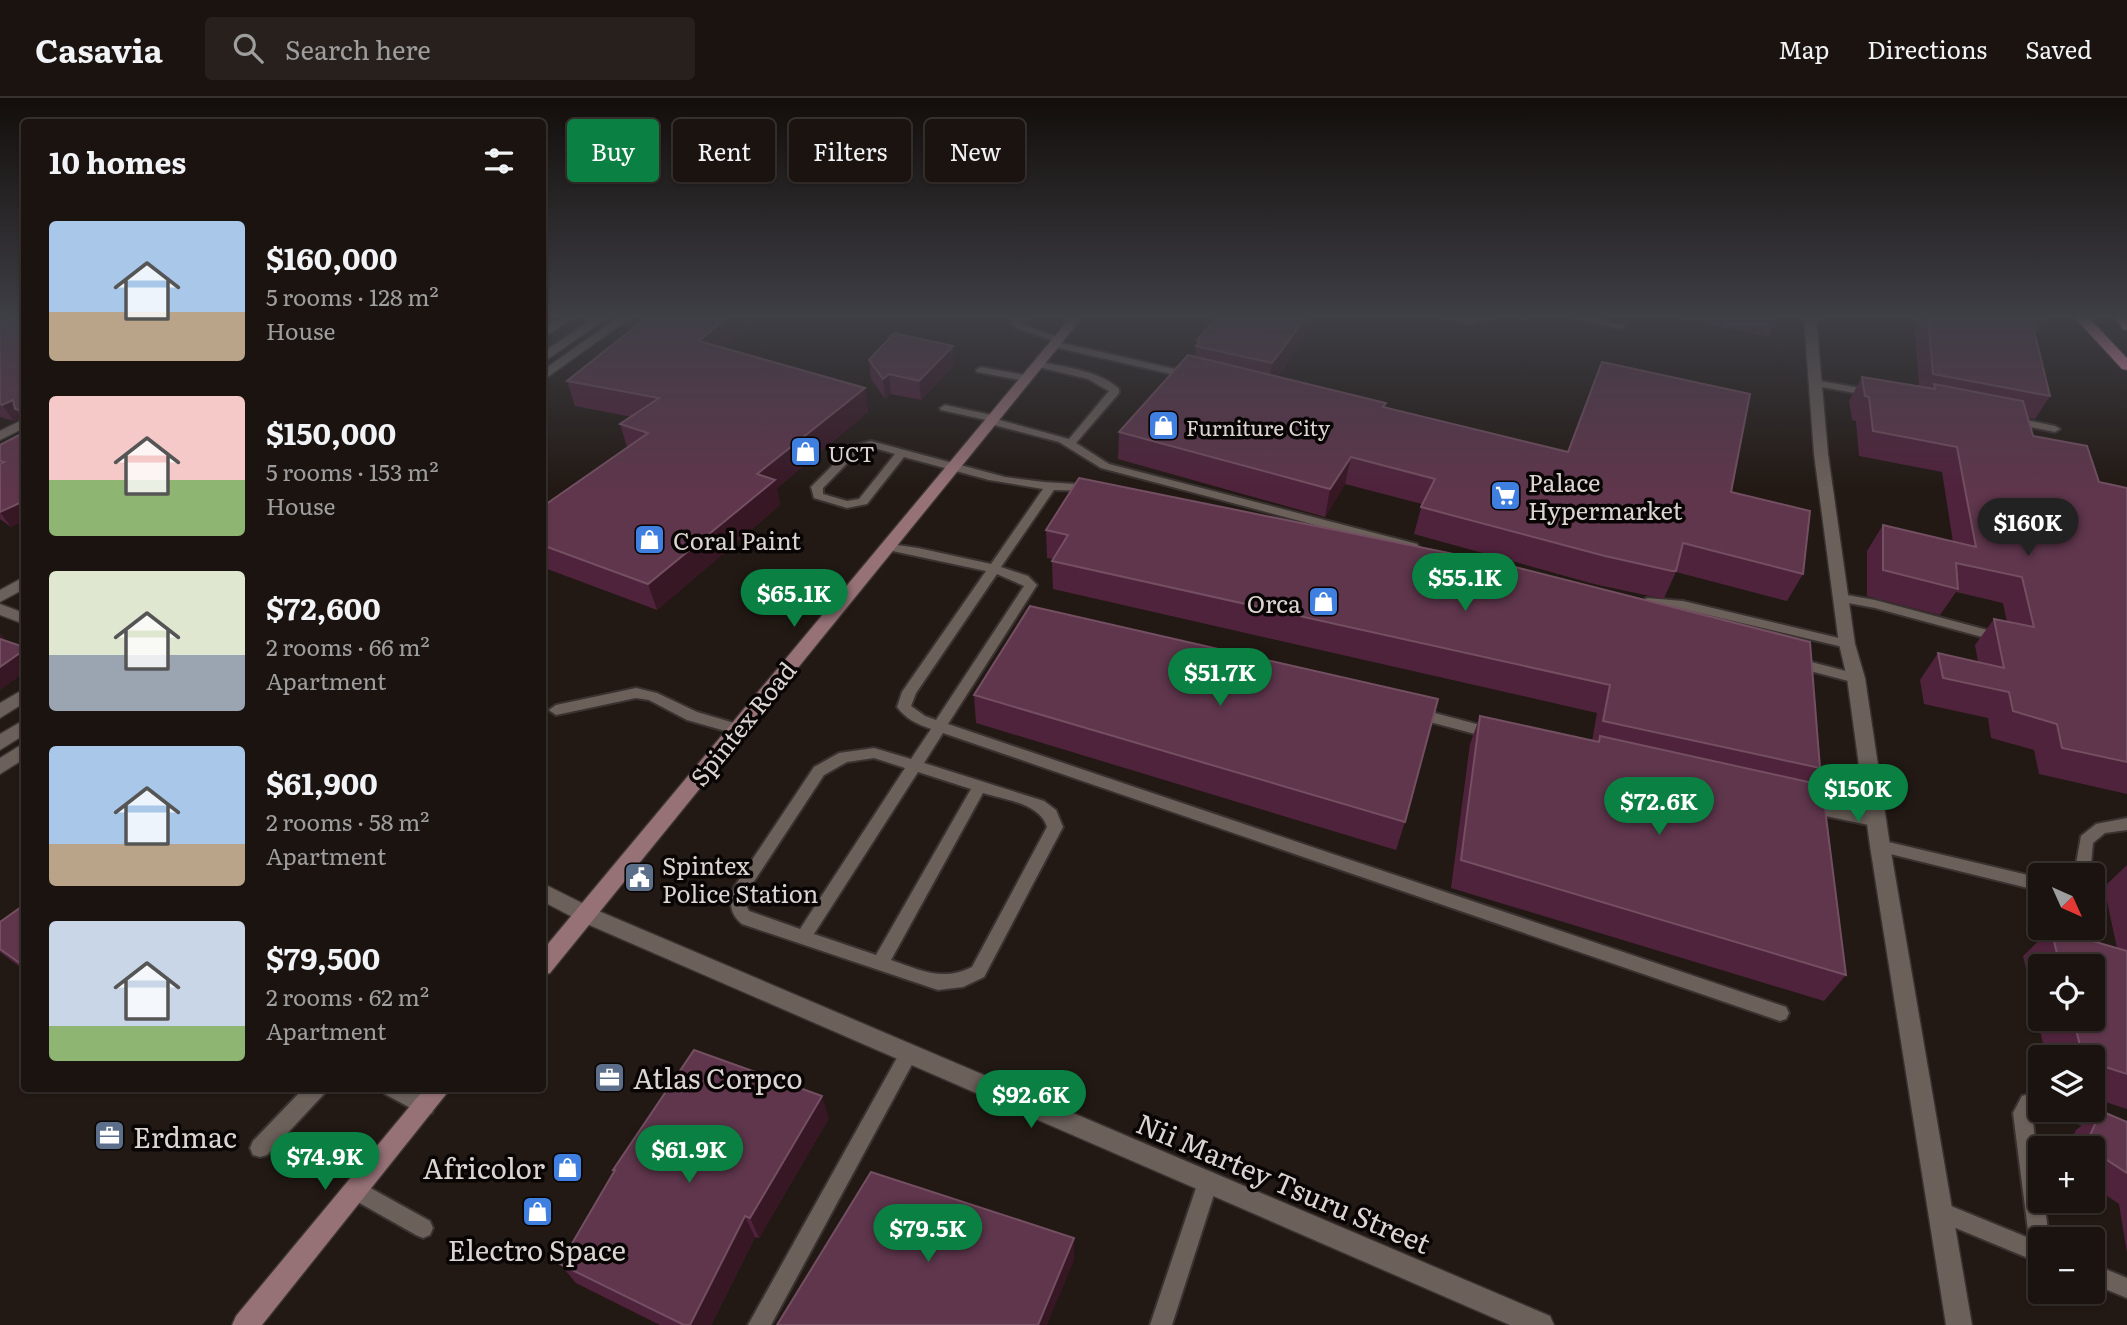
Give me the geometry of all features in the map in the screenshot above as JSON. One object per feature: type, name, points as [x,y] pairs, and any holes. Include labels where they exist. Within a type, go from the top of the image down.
[{"type":"main road","name":"Spintex Road","points":[[546,962],[1027,375]]},
{"type":"main road","points":[[245,1325],[433,1098]]},
{"type":"street","points":[[1814,375],[1821,454],[1847,644],[1856,678],[1880,846],[1959,1325]]},
{"type":"street","points":[[0,436],[21,425]]},
{"type":"street","points":[[0,597],[21,584]]},
{"type":"street","points":[[0,609],[21,618]]},
{"type":"street","points":[[0,712],[21,697]]},
{"type":"street","points":[[0,743],[21,728]]},
{"type":"street","points":[[0,767],[21,752]]},
{"type":"street","name":"Nii Martey Tsuru Street","points":[[546,893],[587,915],[1541,1325]]},
{"type":"lane","points":[[1010,375],[1025,378]]},
{"type":"lane","points":[[1070,444],[1115,391],[1112,385],[1080,375]]},
{"type":"lane","points":[[1189,375],[1196,377]]},
{"type":"lane","points":[[1815,383],[1883,396]]},
{"type":"lane","points":[[945,408],[991,419],[1070,444],[1105,466],[1426,550]]},
{"type":"lane","points":[[2002,419],[2054,429]]},
{"type":"lane","points":[[901,453],[863,502],[847,505],[818,496],[817,487],[856,448],[863,444],[880,443],[901,453],[951,468],[1051,486],[1101,490]]},
{"type":"lane","points":[[1051,486],[909,692],[904,708],[920,720],[1780,1013]]},
{"type":"lane","points":[[803,938],[1031,585],[1021,576],[994,568],[887,546]]},
{"type":"lane","points":[[1841,598],[1875,604],[1997,637]]},
{"type":"lane","points":[[1633,599],[1659,605],[1683,605],[1847,644]]},
{"type":"lane","points":[[1789,661],[1856,678]]},
{"type":"lane","points":[[556,710],[636,693],[652,696],[692,716],[736,729]]},
{"type":"lane","points":[[1406,711],[1512,738]]},
{"type":"lane","points":[[874,753],[980,786],[1039,805],[1051,814],[1055,827],[978,972],[963,980],[938,983],[740,914],[736,903],[742,887],[819,771],[844,757],[874,753]]},
{"type":"lane","points":[[880,964],[980,786]]},
{"type":"lane","points":[[1791,804],[1878,821]]},
{"type":"lane","points":[[2084,863],[2087,840],[2101,828],[2127,824]]},
{"type":"lane","points":[[1880,846],[2028,882]]},
{"type":"lane","points":[[760,1325],[909,1053]]},
{"type":"lane","points":[[260,1148],[313,1092]]},
{"type":"lane","points":[[408,1092],[433,1098]]},
{"type":"lane","points":[[2028,1104],[2022,1113],[2037,1227]]},
{"type":"lane","points":[[2100,1122],[2127,1132]]},
{"type":"lane","points":[[1161,1325],[1208,1182]]},
{"type":"lane","points":[[356,1190],[423,1228]]},
{"type":"lane","points":[[1941,1212],[2028,1245]]},
{"type":"lane","points":[[2105,1279],[2127,1288]]},
{"type":"building","points":[[0,375],[21,375],[21,410],[15,409],[13,400],[0,404]]},
{"type":"building","points":[[574,375],[820,375],[865,388],[757,474],[775,480],[648,584],[546,546],[546,504],[648,433],[620,424],[659,398],[567,381]]},
{"type":"building","points":[[894,375],[925,375],[919,381]]},
{"type":"building","points":[[1170,375],[1272,375],[1386,403],[1383,407],[1568,452],[1597,375],[1663,375],[1750,394],[1731,492],[1810,511],[1803,574],[1683,543],[1676,571],[1672,571],[1421,507],[1435,479],[1351,457],[1330,489],[1119,432]]},
{"type":"building","points":[[1940,375],[2045,375],[2050,396]]},
{"type":"building","points":[[1862,377],[1935,389],[1934,384],[2023,401],[2033,436],[2087,446],[2099,482],[2127,488],[2127,762],[2062,748],[2057,724],[2013,711],[2009,692],[1943,678],[1938,653],[2004,668],[1994,619],[2034,627],[2022,577],[1956,563],[1958,589],[1883,570],[1883,525],[1976,547],[1957,447],[1873,431],[1869,397],[1865,396]]},
{"type":"building","points":[[21,434],[21,502],[0,512],[0,464],[4,462],[0,461],[0,445]]},
{"type":"building","points":[[1079,478],[1503,564],[1810,642],[1820,768],[1603,721],[1610,685],[1052,561],[1068,535],[1046,530]]},
{"type":"building","points":[[1030,606],[1438,699],[1405,822],[974,695]]},
{"type":"building","points":[[0,639],[21,646],[21,652],[0,667]]},
{"type":"building","points":[[1480,716],[1599,742],[1600,736],[1822,785],[1846,975],[1461,860]]},
{"type":"building","points":[[21,907],[21,964],[0,949],[0,922]]},
{"type":"building","points":[[2054,940],[2089,940],[2127,951],[2127,1074],[2105,1067],[2105,1045],[2080,1045],[2076,1031],[2105,1031],[2105,954],[2057,954]]},
{"type":"building","points":[[694,1050],[822,1096],[750,1218],[745,1216],[690,1325],[684,1325],[560,1264],[613,1170]]},
{"type":"building","points":[[2105,1113],[2127,1122],[2127,1173],[2105,1159],[2105,1136],[2090,1136],[2096,1122],[2105,1122]]},
{"type":"building","points":[[871,1172],[1074,1238],[1038,1325],[777,1325]]},
{"type":"place","name":"Furniture City","points":[[1163,426]]},
{"type":"place","name":"UCT","points":[[805,452]]},
{"type":"place","name":"Palace Hypermarket","points":[[1505,495]]},
{"type":"place","name":"Coral Paint","points":[[650,539]]},
{"type":"place","name":"Orca","points":[[1324,602]]},
{"type":"place","name":"Spintex Police Station","points":[[639,878]]},
{"type":"place","name":"Atlas Corpco","points":[[610,1077]]},
{"type":"place","name":"Erdmac","points":[[110,1136]]},
{"type":"place","name":"Africolor","points":[[568,1167]]},
{"type":"place","name":"Electro Space","points":[[537,1212]]}]
